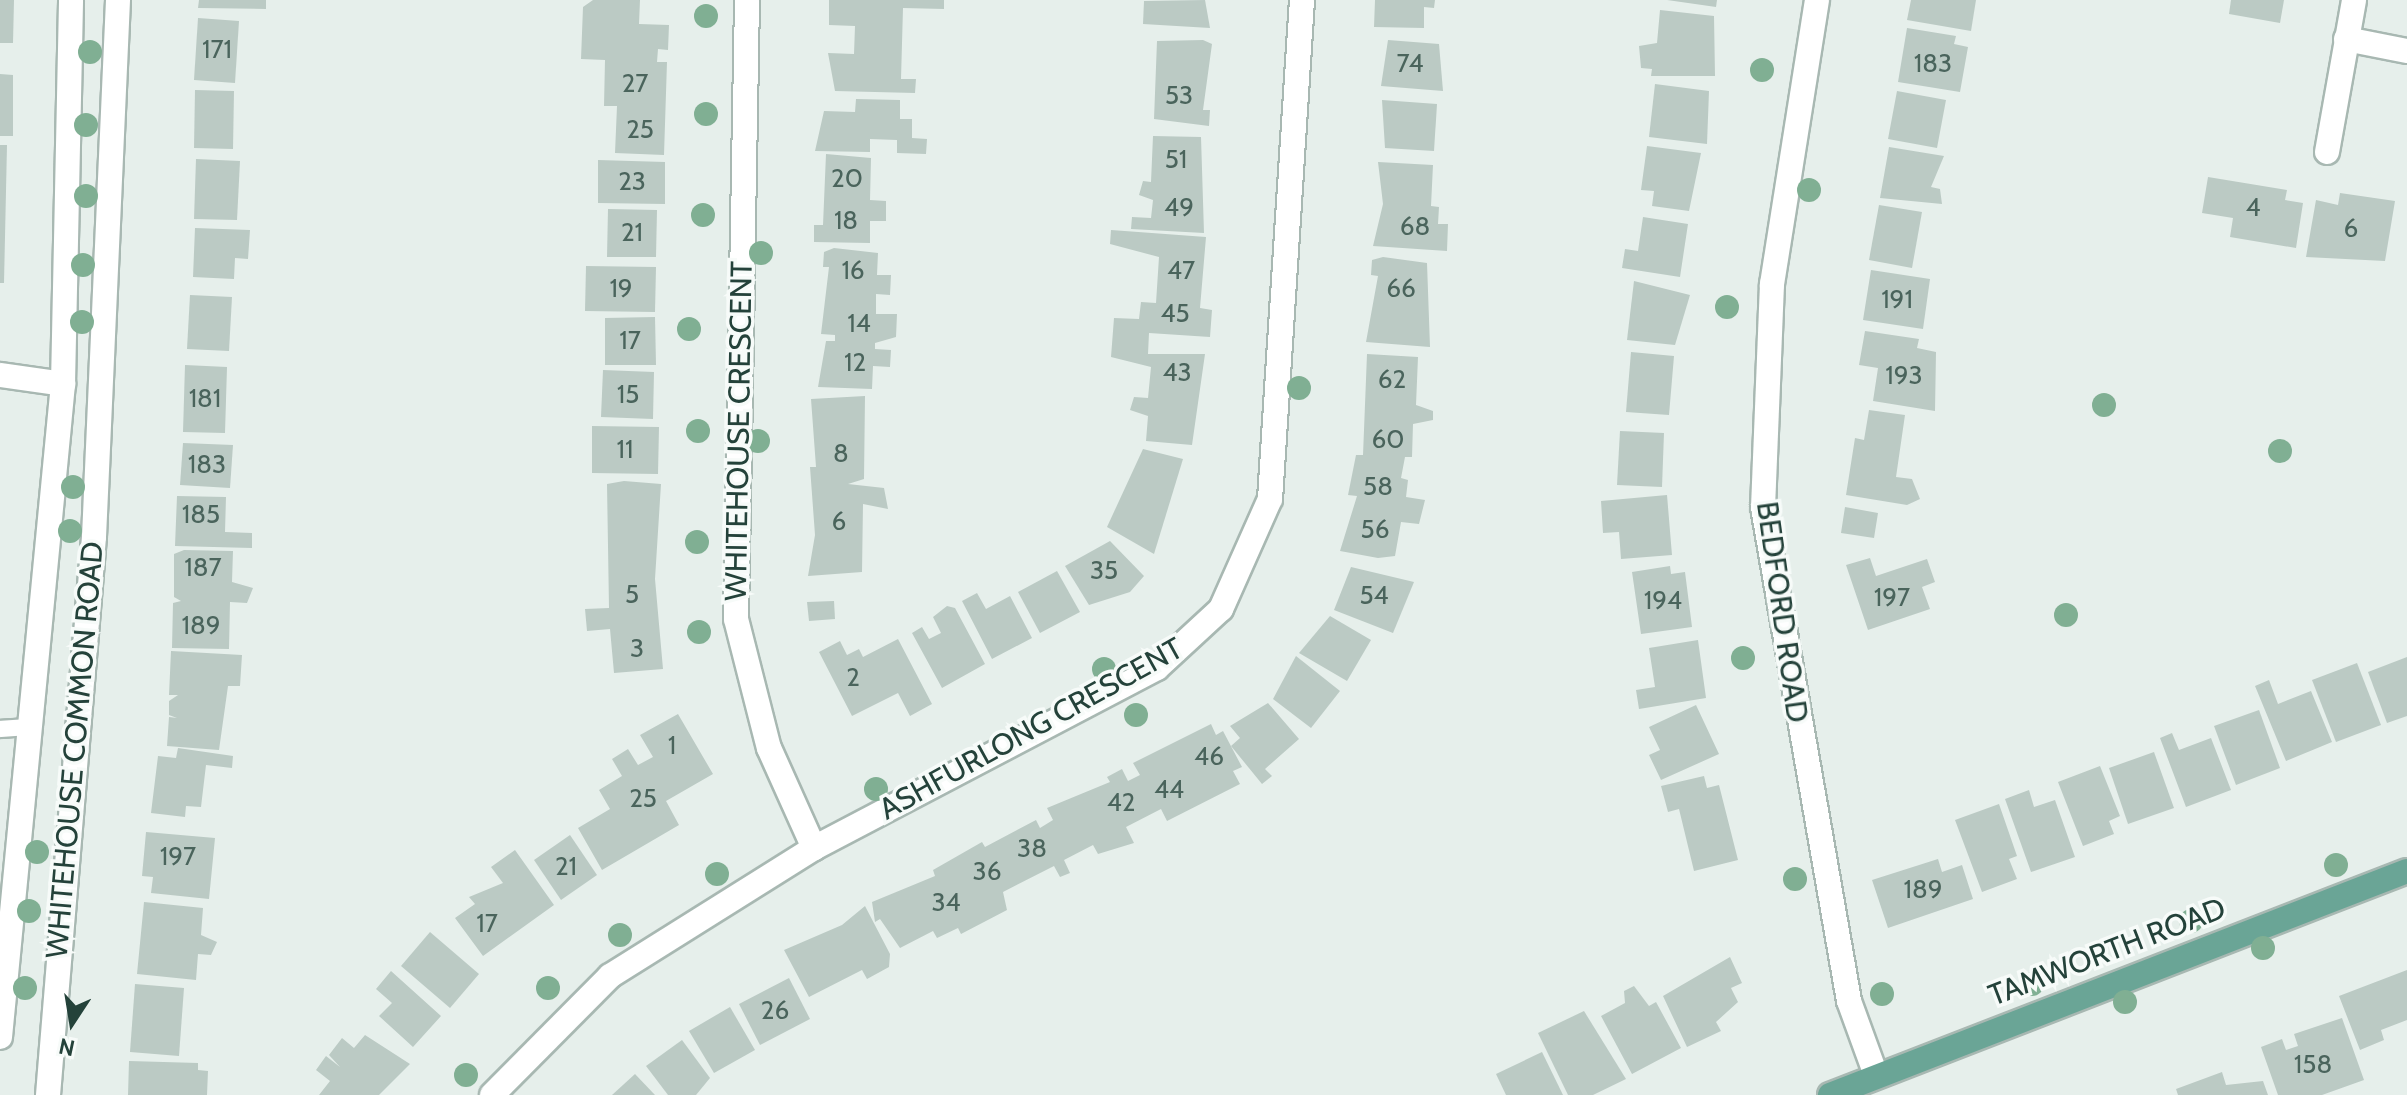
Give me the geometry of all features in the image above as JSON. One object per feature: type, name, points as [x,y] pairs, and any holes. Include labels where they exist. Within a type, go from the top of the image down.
[{"type":"main road","name":"TAMWORTH ROAD","points":[[1830,1095],[2407,871]]},
{"type":"street","name":"WHITEHOUSE COMMON ROAD","points":[[0,1037],[62,393],[71,0]]},
{"type":"street","name":"WHITEHOUSE COMMON ROAD","points":[[48,1095],[101,404],[118,0]]},
{"type":"street","name":"WHITEHOUSE CRESCENT","points":[[747,0],[736,619],[764,734],[814,848]]},
{"type":"street","name":"ASHFURLONG CRESCENT","points":[[492,1095],[610,976],[814,848],[1157,668],[1198,637],[1246,566],[1270,499],[1302,0]]},
{"type":"street","name":"BEDFORD ROAD","points":[[1817,0],[1772,284],[1763,507],[1849,1001],[1876,1075]]},
{"type":"street","points":[[2327,152],[2354,0]]},
{"type":"street","points":[[2346,39],[2407,51]]},
{"type":"street","points":[[0,375],[101,404]]},
{"type":"lane","points":[[0,729],[31,727]]},
{"type":"building","points":[[0,0],[14,0],[13,43],[0,43]]},
{"type":"building","points":[[199,0],[266,0],[266,9],[198,8]]},
{"type":"building","points":[[593,0],[640,0],[639,24],[669,25],[668,50],[658,49],[657,62],[667,62],[664,155],[615,153],[617,106],[604,106],[605,60],[581,59],[583,7]]},
{"type":"building","points":[[829,0],[944,0],[944,9],[903,8],[901,79],[916,79],[915,93],[835,91],[828,53],[854,54],[855,26],[829,25]]},
{"type":"building","points":[[1205,0],[1210,28],[1143,24],[1144,1]]},
{"type":"building","points":[[1375,0],[1435,0],[1434,8],[1424,7],[1424,28],[1374,27]]},
{"type":"building","points":[[1667,0],[1717,0],[1716,7]]},
{"type":"building","points":[[1911,0],[1976,0],[1971,31],[1907,20]]},
{"type":"building","points":[[2231,0],[2284,0],[2280,23],[2229,14]]},
{"type":"building","points":[[1660,10],[1714,16],[1715,76],[1651,76],[1652,69],[1641,68],[1639,46],[1657,43]]},
{"type":"building","points":[[198,18],[239,21],[235,83],[194,80]]},
{"type":"building","points":[[1907,28],[1956,36],[1954,44],[1968,47],[1960,92],[1898,82]]},
{"type":"building","points":[[1203,40],[1212,44],[1203,110],[1210,110],[1209,126],[1154,119],[1157,41]]},
{"type":"building","points":[[1388,40],[1439,44],[1443,91],[1381,86]]},
{"type":"building","points":[[0,74],[13,75],[13,136],[0,136]]},
{"type":"building","points":[[1655,84],[1709,91],[1707,144],[1649,137]]},
{"type":"building","points":[[195,90],[234,91],[233,149],[194,148]]},
{"type":"building","points":[[1897,91],[1946,100],[1937,148],[1888,139]]},
{"type":"building","points":[[856,99],[900,100],[900,119],[912,119],[912,138],[927,139],[926,154],[897,153],[897,140],[870,139],[870,152],[815,151],[824,111],[855,112]]},
{"type":"building","points":[[1382,100],[1437,104],[1434,151],[1385,148]]},
{"type":"building","points":[[1153,136],[1201,137],[1204,233],[1131,229],[1132,217],[1151,218],[1153,200],[1139,195],[1143,181],[1151,182]]},
{"type":"building","points":[[0,145],[7,145],[4,283],[0,283]]},
{"type":"building","points":[[1647,146],[1701,153],[1689,211],[1652,206],[1654,191],[1641,190]]},
{"type":"building","points":[[1889,147],[1944,156],[1931,187],[1940,189],[1942,204],[1880,198]]},
{"type":"building","points":[[826,154],[871,158],[870,200],[886,201],[886,221],[870,221],[870,243],[814,242],[814,225],[823,225]]},
{"type":"building","points":[[196,159],[240,161],[237,220],[194,219]]},
{"type":"building","points":[[598,160],[665,162],[665,204],[598,203]]},
{"type":"building","points":[[1378,162],[1433,165],[1431,206],[1439,207],[1438,224],[1448,224],[1447,251],[1373,246],[1383,204]]},
{"type":"building","points":[[2208,177],[2287,190],[2285,200],[2303,203],[2296,248],[2230,237],[2233,218],[2202,213]]},
{"type":"building","points":[[2340,193],[2395,201],[2385,261],[2306,257],[2316,200],[2338,205]]},
{"type":"building","points":[[1879,205],[1922,212],[1912,268],[1869,260]]},
{"type":"building","points":[[608,209],[657,210],[656,257],[607,257]]},
{"type":"building","points":[[1643,217],[1688,224],[1680,277],[1622,268],[1625,249],[1638,251]]},
{"type":"building","points":[[195,228],[250,230],[248,259],[235,258],[234,279],[193,277]]},
{"type":"building","points":[[1111,230],[1206,237],[1200,308],[1212,310],[1210,337],[1149,333],[1148,354],[1205,354],[1192,445],[1146,441],[1148,416],[1130,410],[1134,397],[1148,398],[1151,367],[1111,357],[1114,318],[1139,319],[1141,302],[1156,303],[1159,257],[1110,244]]},
{"type":"building","points":[[834,248],[878,253],[877,275],[891,275],[890,295],[876,294],[876,314],[897,314],[896,337],[875,343],[875,349],[891,350],[890,367],[873,366],[872,389],[818,387],[826,341],[835,341],[835,335],[821,334],[829,267],[823,267],[824,252]]},
{"type":"building","points":[[1383,257],[1427,263],[1430,347],[1366,342],[1378,276],[1371,275],[1372,260]]},
{"type":"building","points":[[586,266],[656,267],[655,312],[585,311]]},
{"type":"building","points":[[1871,270],[1930,279],[1923,329],[1863,320]]},
{"type":"building","points":[[1634,281],[1690,295],[1675,345],[1627,340]]},
{"type":"building","points":[[190,295],[232,297],[229,351],[187,349]]},
{"type":"building","points":[[655,317],[656,365],[605,365],[605,318]]},
{"type":"building","points":[[1865,331],[1919,339],[1917,348],[1936,352],[1935,411],[1873,401],[1878,368],[1859,365]]},
{"type":"building","points":[[1631,352],[1674,356],[1669,415],[1626,412]]},
{"type":"building","points":[[1367,354],[1418,357],[1416,405],[1433,411],[1433,420],[1413,424],[1412,457],[1405,457],[1401,478],[1408,480],[1406,497],[1425,500],[1419,524],[1401,522],[1395,556],[1378,558],[1340,551],[1357,496],[1348,495],[1356,455],[1363,455]]},
{"type":"building","points":[[185,365],[227,367],[225,433],[183,432]]},
{"type":"building","points":[[603,370],[654,372],[653,419],[601,417]]},
{"type":"building","points":[[865,396],[864,479],[848,484],[884,488],[888,509],[863,504],[862,572],[808,576],[815,535],[810,467],[816,467],[811,399]]},
{"type":"building","points":[[1869,410],[1905,415],[1896,477],[1912,479],[1920,499],[1907,505],[1846,495],[1855,438],[1864,440]]},
{"type":"building","points":[[592,426],[659,427],[658,474],[592,473]]},
{"type":"building","points":[[1620,431],[1664,433],[1662,487],[1617,485]]},
{"type":"building","points":[[183,443],[233,445],[230,488],[180,485]]},
{"type":"building","points":[[1143,449],[1183,459],[1154,554],[1107,527]]},
{"type":"building","points":[[624,481],[661,484],[655,579],[663,669],[614,673],[610,629],[587,631],[585,609],[609,608],[607,484]]},
{"type":"building","points":[[1667,495],[1672,555],[1621,559],[1619,532],[1603,533],[1601,501]]},
{"type":"building","points":[[177,496],[226,497],[225,532],[252,533],[252,548],[175,546]]},
{"type":"building","points":[[1845,507],[1878,513],[1874,538],[1841,533]]},
{"type":"building","points":[[1110,541],[1144,576],[1130,592],[1089,605],[1065,566]]},
{"type":"building","points":[[184,550],[233,551],[232,582],[253,588],[247,603],[230,602],[229,649],[172,648],[173,603],[181,601],[174,597],[174,554]]},
{"type":"building","points":[[1870,558],[1876,576],[1927,559],[1935,582],[1922,587],[1930,609],[1868,630],[1846,565]]},
{"type":"building","points":[[1670,566],[1671,574],[1685,572],[1692,627],[1641,634],[1632,572]]},
{"type":"building","points":[[1351,567],[1414,582],[1393,633],[1334,610]]},
{"type":"building","points":[[1057,571],[1080,612],[1040,633],[1018,592]]},
{"type":"building","points":[[977,593],[986,609],[1010,596],[1032,638],[992,659],[962,601]]},
{"type":"building","points":[[834,601],[835,619],[809,621],[807,602]]},
{"type":"building","points":[[947,606],[955,608],[985,664],[942,688],[912,633],[922,627],[929,639],[941,633],[933,617]]},
{"type":"building","points":[[1330,616],[1371,640],[1347,681],[1299,653]]},
{"type":"building","points":[[898,639],[932,704],[910,716],[898,693],[852,716],[819,652],[840,641],[847,655],[859,649],[863,657]]},
{"type":"building","points":[[1698,640],[1706,698],[1639,709],[1636,690],[1655,687],[1649,648]]},
{"type":"building","points":[[171,651],[242,655],[240,686],[228,686],[219,750],[167,746],[169,717],[177,718],[169,715],[169,701],[178,695],[169,695]]},
{"type":"building","points":[[1296,656],[1340,691],[1311,728],[1273,699]]},
{"type":"building","points":[[2407,657],[2407,716],[2387,723],[2368,672]]},
{"type":"building","points":[[2357,663],[2381,725],[2336,742],[2312,680]]},
{"type":"building","points":[[2269,680],[2278,704],[2311,691],[2332,742],[2286,761],[2255,686]]},
{"type":"building","points":[[1268,703],[1299,739],[1265,769],[1272,776],[1262,784],[1231,746],[1240,738],[1230,726]]},
{"type":"building","points":[[1696,705],[1719,754],[1661,780],[1649,755],[1660,750],[1649,727]]},
{"type":"building","points":[[2259,710],[2280,768],[2236,785],[2214,726]]},
{"type":"building","points":[[678,714],[713,774],[666,801],[679,825],[602,870],[578,828],[610,809],[599,790],[622,776],[612,759],[628,749],[638,765],[653,757],[640,735]]},
{"type":"building","points":[[1211,724],[1216,735],[1223,731],[1242,767],[1233,771],[1240,784],[1167,821],[1161,809],[1126,827],[1134,843],[1098,854],[1093,845],[1064,860],[1070,873],[1060,877],[1054,866],[1003,892],[1007,910],[961,934],[958,928],[937,938],[933,931],[900,948],[880,919],[875,922],[872,902],[935,876],[933,870],[982,842],[985,847],[1036,820],[1040,828],[1053,820],[1047,808],[1110,782],[1107,777],[1122,769],[1128,781],[1140,775],[1133,763]]},
{"type":"building","points":[[2172,733],[2179,750],[2211,738],[2231,790],[2186,807],[2160,738]]},
{"type":"building","points":[[178,748],[233,756],[232,768],[206,765],[201,807],[186,806],[185,817],[151,813],[158,756],[176,758]]},
{"type":"building","points":[[2154,752],[2174,808],[2128,824],[2109,768]]},
{"type":"building","points":[[2100,766],[2120,816],[2109,821],[2114,834],[2083,846],[2058,782]]},
{"type":"building","points":[[1704,776],[1707,788],[1719,785],[1738,860],[1694,871],[1679,809],[1668,812],[1661,786]]},
{"type":"building","points":[[2029,790],[2034,807],[2055,800],[2075,857],[2031,872],[2005,799]]},
{"type":"building","points":[[1999,804],[2017,856],[2009,859],[2017,879],[1982,892],[1955,820]]},
{"type":"building","points":[[146,832],[215,838],[209,899],[151,893],[153,877],[142,876]]},
{"type":"building","points":[[570,835],[597,875],[561,900],[534,860]]},
{"type":"building","points":[[515,850],[554,905],[483,956],[455,918],[475,904],[469,897],[503,883],[491,867]]},
{"type":"building","points":[[1938,859],[1942,872],[1962,865],[1973,899],[1888,928],[1872,880]]},
{"type":"building","points":[[144,902],[203,908],[201,935],[217,942],[211,955],[198,954],[196,980],[137,974]]},
{"type":"building","points":[[865,906],[890,954],[889,967],[867,979],[862,970],[809,997],[784,950],[842,925]]},
{"type":"building","points":[[430,932],[479,974],[450,1008],[401,966]]},
{"type":"building","points":[[1730,957],[1742,983],[1731,988],[1738,1002],[1716,1022],[1721,1031],[1687,1047],[1663,996]]},
{"type":"building","points":[[2407,970],[2407,1020],[2381,1030],[2384,1040],[2360,1050],[2339,996]]},
{"type":"building","points":[[391,971],[441,1016],[413,1047],[379,1016],[392,1003],[376,989]]},
{"type":"building","points":[[789,978],[810,1019],[760,1045],[739,1004]]},
{"type":"building","points":[[135,984],[184,988],[179,1056],[130,1052]]},
{"type":"building","points":[[1634,986],[1649,1006],[1656,1002],[1681,1048],[1632,1074],[1601,1016],[1625,1003],[1624,991]]},
{"type":"building","points":[[730,1007],[755,1050],[714,1073],[689,1031]]},
{"type":"building","points":[[1584,1011],[1626,1079],[1593,1095],[1568,1095],[1538,1033]]},
{"type":"building","points":[[2342,1018],[2364,1080],[2322,1095],[2278,1095],[2261,1047],[2282,1039],[2286,1050],[2298,1046],[2294,1034]]},
{"type":"building","points":[[365,1035],[410,1064],[379,1095],[319,1095],[330,1081],[316,1070],[326,1056],[340,1067],[329,1055],[342,1038],[354,1048]]},
{"type":"building","points":[[682,1040],[710,1078],[696,1095],[668,1095],[646,1066]]},
{"type":"building","points":[[1542,1052],[1563,1095],[1506,1095],[1496,1074]]},
{"type":"building","points":[[129,1061],[198,1063],[198,1070],[208,1071],[207,1095],[128,1095]]},
{"type":"building","points":[[2222,1072],[2226,1085],[2263,1081],[2268,1095],[2178,1095],[2176,1089]]},
{"type":"building","points":[[635,1074],[655,1095],[612,1095]]}]
